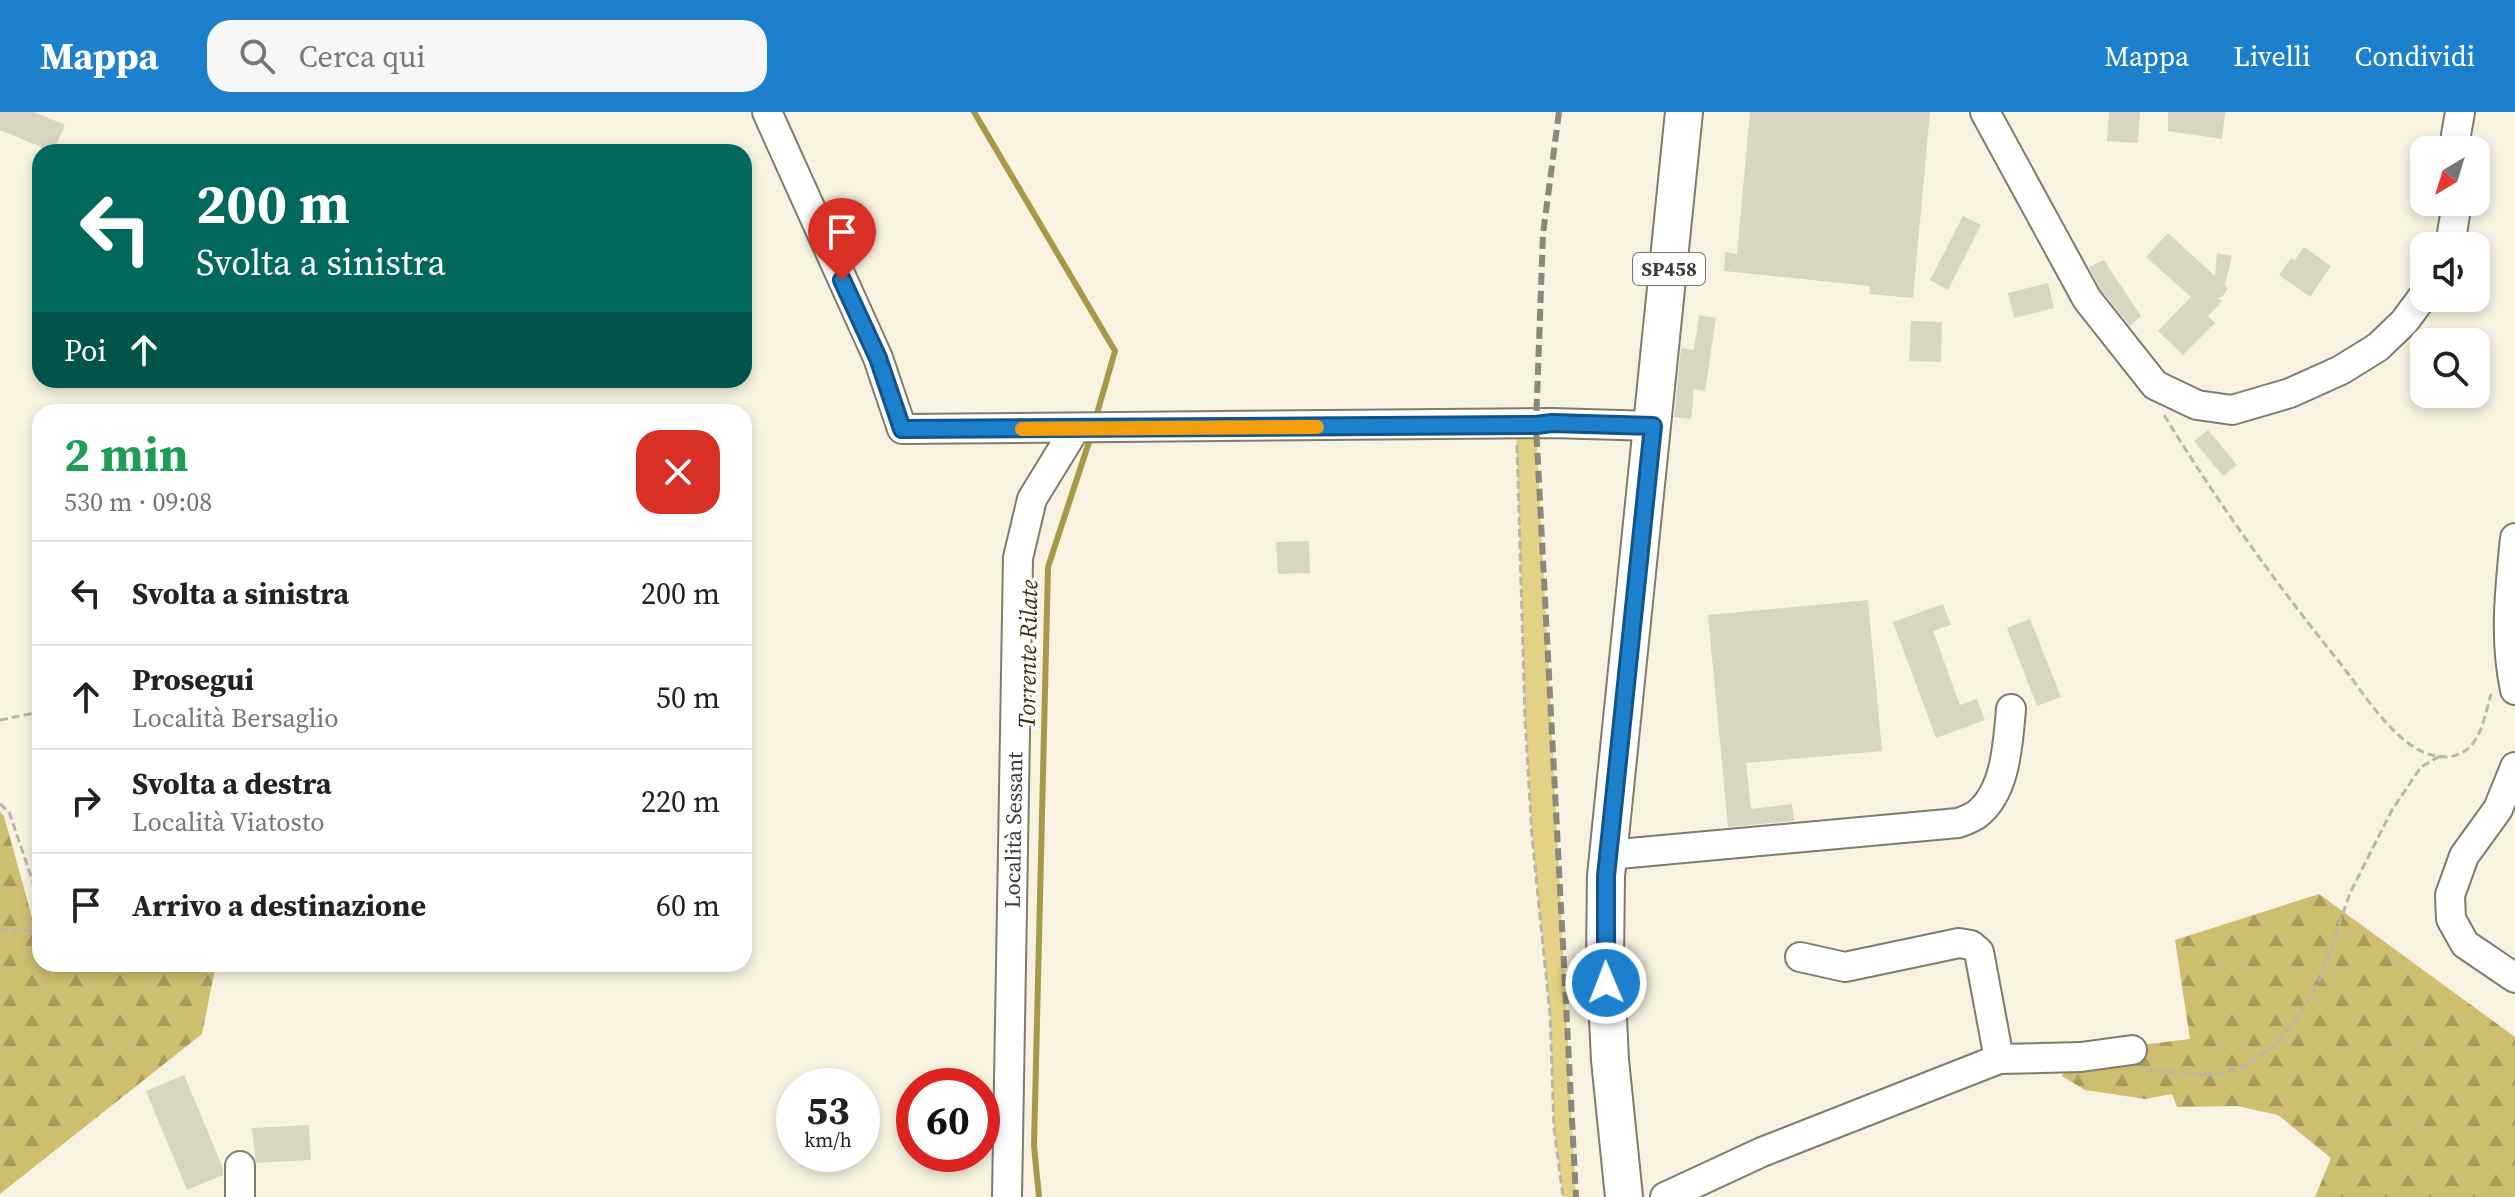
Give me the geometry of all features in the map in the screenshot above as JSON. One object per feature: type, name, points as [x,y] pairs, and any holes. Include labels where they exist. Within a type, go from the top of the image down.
[{"type":"main road","name":"SP458","points":[[1624,1197],[1607,1016],[1608,855],[1684,112]]},
{"type":"street","points":[[767,112],[878,358],[902,429],[1552,423],[1653,426]]},
{"type":"street","points":[[1985,112],[2087,299],[2155,385],[2197,405],[2232,410],[2290,393],[2341,370],[2378,347],[2411,312]]},
{"type":"street","points":[[2456,136],[2460,112]]},
{"type":"street","name":"Località Sessant","points":[[1007,1197],[1018,558],[1032,499],[1087,429]]},
{"type":"street","points":[[2503,691],[2509,662],[2507,616],[2515,538]]},
{"type":"street","points":[[1608,855],[1958,823],[1977,814],[1992,794],[2006,756],[2011,709]]},
{"type":"street","points":[[2515,767],[2498,809],[2464,856],[2450,895],[2451,919],[2465,944],[2515,978]]},
{"type":"street","points":[[1800,957],[1845,967],[1959,943],[1971,945],[1979,952],[1999,1059]]},
{"type":"street","points":[[1665,1197],[1762,1152],[1999,1059],[2137,1059]]},
{"type":"street","points":[[240,1166],[240,1197]]},
{"type":"path","points":[[2155,385],[2158,406],[2207,485],[2373,709],[2403,740],[2425,754],[2460,754],[2472,747],[2479,737],[2503,691]]},
{"type":"path","points":[[1510,425],[1532,837],[1550,1014],[1554,1128],[1563,1197]]},
{"type":"path","points":[[0,720],[32,714]]},
{"type":"path","points":[[2137,1059],[2216,1075],[2244,1067],[2276,1045],[2301,1012],[2321,977],[2350,893],[2392,810],[2421,767],[2440,756]]},
{"type":"path","points":[[0,804],[9,812],[32,879]]},
{"type":"path","points":[[0,930],[32,931]]},
{"type":"shaded area","points":[[1516,425],[1536,425],[1576,1197],[1563,1197],[1554,1128],[1550,1014],[1532,837],[1525,718]]},
{"type":"green space","points":[[0,812],[4,816],[32,917],[32,972],[214,972],[202,1034],[0,1194]]},
{"type":"green space","points":[[2319,894],[2515,1037],[2515,1197],[2315,1197],[2331,1158],[2278,1115],[2237,1106],[2177,1107],[2172,1094],[2145,1099],[2085,1090],[2062,1076],[2073,1058],[2124,1047],[2190,1039],[2175,940]]},
{"type":"building","points":[[0,112],[34,112],[65,125],[57,144],[34,144],[0,130]]},
{"type":"building","points":[[1750,112],[1930,112],[1913,298],[1869,294],[1870,286],[1724,271],[1725,252],[1737,254]]},
{"type":"building","points":[[2109,112],[2140,112],[2138,143],[2107,141]]},
{"type":"building","points":[[2168,112],[2225,112],[2222,139],[2168,131]]},
{"type":"building","points":[[1963,216],[1981,225],[1948,290],[1930,280]]},
{"type":"building","points":[[2168,233],[2215,276],[2217,253],[2232,256],[2225,285],[2228,288],[2222,297],[2218,297],[2222,301],[2208,316],[2215,323],[2183,355],[2158,331],[2191,297],[2146,257]]},
{"type":"building","points":[[2304,247],[2331,266],[2310,297],[2279,275]]},
{"type":"building","points":[[2104,260],[2141,316],[2130,326],[2101,290],[2089,267]]},
{"type":"building","points":[[2048,283],[2054,308],[2014,318],[2008,293]]},
{"type":"building","points":[[1699,315],[1716,318],[1705,391],[1694,389],[1691,419],[1674,417],[1681,348],[1694,350]]},
{"type":"building","points":[[1911,321],[1942,322],[1941,362],[1909,361]]},
{"type":"building","points":[[2208,430],[2237,465],[2223,476],[2194,441]]},
{"type":"building","points":[[1309,541],[1310,573],[1278,574],[1276,542]]},
{"type":"building","points":[[1868,600],[1882,751],[1746,763],[1751,809],[1792,804],[1794,821],[1728,827],[1708,615]]},
{"type":"building","points":[[1943,604],[1951,625],[1933,631],[1960,705],[1977,699],[1985,720],[1936,738],[1893,622]]},
{"type":"building","points":[[2030,619],[2061,697],[2037,706],[2007,628]]},
{"type":"building","points":[[184,1075],[223,1168],[223,1175],[187,1190],[146,1091]]},
{"type":"building","points":[[309,1125],[311,1160],[256,1163],[252,1128]]},
{"type":"waterway","name":"Torrente Rilate","points":[[974,112],[1115,351],[1096,417]]},
{"type":"waterway","name":"Torrente Rilate","points":[[1039,1197],[1034,1146],[1048,567],[1091,436]]},
{"type":"railway","points":[[1559,112],[1543,234],[1536,425],[1576,1197]]},
{"type":"slow traffic","points":[[1022,429],[1317,427]]},
{"type":"route","points":[[842,280],[878,358],[902,429],[1552,423],[1653,426],[1606,876],[1606,983]]}]
